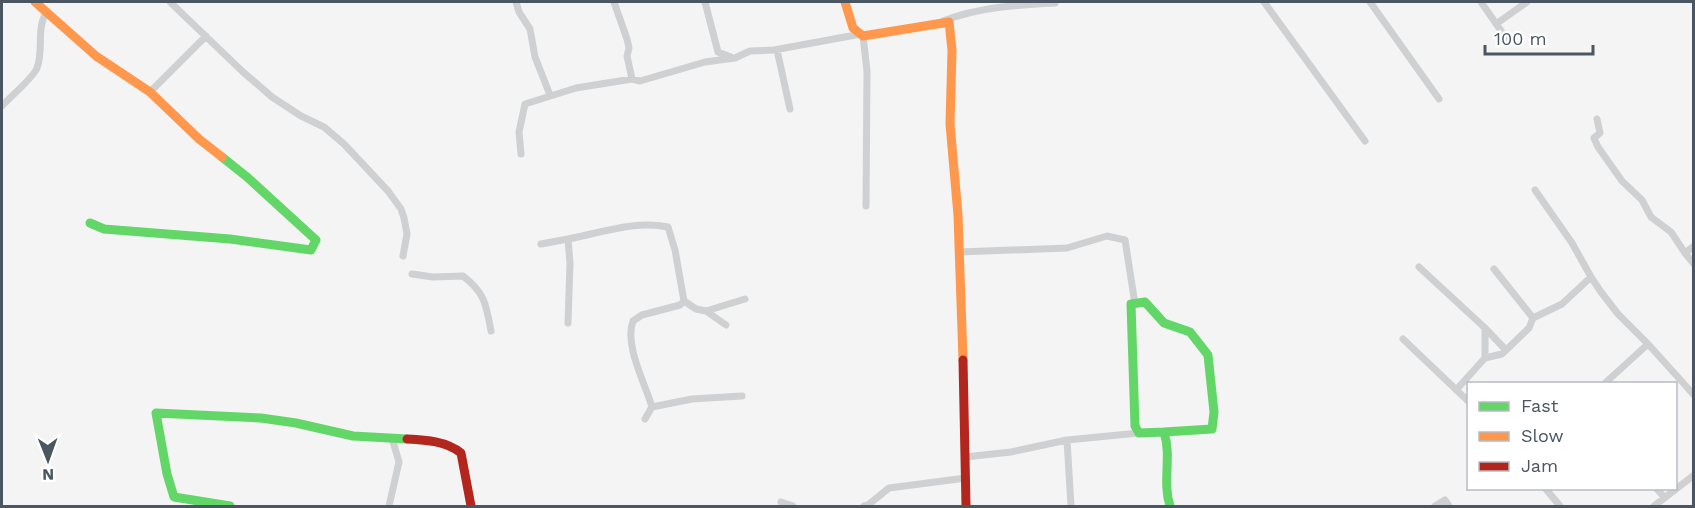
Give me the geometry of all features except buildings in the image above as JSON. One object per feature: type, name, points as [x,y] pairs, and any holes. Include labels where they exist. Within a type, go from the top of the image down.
[{"type":"street","points":[[35,2],[96,56],[150,92],[199,139],[247,177],[316,240],[311,249],[230,239],[104,230],[90,223]]},
{"type":"street","points":[[170,2],[272,97],[301,116],[324,127],[344,144],[388,191],[401,209],[404,218],[407,234],[403,256]]},
{"type":"street","points":[[516,2],[519,12],[530,29],[535,57],[550,95]]},
{"type":"street","points":[[614,2],[627,39],[627,57],[633,79]]},
{"type":"street","points":[[705,2],[718,52],[735,58]]},
{"type":"street","points":[[845,2],[853,28],[862,35],[867,71],[866,206]]},
{"type":"street","points":[[1264,2],[1365,141]]},
{"type":"street","points":[[1370,2],[1439,99]]},
{"type":"street","points":[[1481,2],[1506,38]]},
{"type":"street","points":[[1496,24],[1527,2]]},
{"type":"street","points":[[521,154],[519,132],[525,104],[550,95],[576,88],[633,79],[640,81],[705,62],[735,58],[750,51],[777,50],[942,21],[1004,5],[1055,3]]},
{"type":"street","points":[[2,106],[36,71],[41,40],[40,26],[46,13]]},
{"type":"street","points":[[942,21],[949,22],[952,50],[950,124],[958,214],[966,507]]},
{"type":"street","points":[[150,92],[206,36]]},
{"type":"street","points":[[777,50],[790,109]]},
{"type":"street","points":[[1597,119],[1600,133],[1594,138],[1598,147],[1622,182],[1642,200],[1651,217],[1671,232],[1694,264]]},
{"type":"street","points":[[1535,190],[1572,243],[1591,277],[1618,314],[1694,395]]},
{"type":"street","points":[[541,244],[615,228],[657,225],[668,228],[675,250],[684,301],[696,309],[706,311],[726,325]]},
{"type":"street","points":[[959,252],[1067,248],[1107,236],[1125,240],[1135,304]]},
{"type":"street","points":[[568,239],[570,263],[568,323]]},
{"type":"street","points":[[1685,253],[1694,246]]},
{"type":"street","points":[[1419,267],[1506,350]]},
{"type":"street","points":[[1494,269],[1533,318]]},
{"type":"street","points":[[412,274],[433,277],[463,276],[478,287],[487,308],[491,331]]},
{"type":"street","points":[[1456,390],[1485,358],[1502,354],[1529,328],[1533,318],[1562,304],[1591,277]]},
{"type":"street","points":[[706,311],[745,299]]},
{"type":"street","points":[[645,419],[652,407],[629,330],[633,321],[642,315],[684,301]]},
{"type":"street","points":[[966,457],[1011,453],[1067,440],[1212,429],[1214,412],[1208,355],[1190,332],[1164,323],[1145,302],[1131,304],[1135,426],[1139,433]]},
{"type":"street","points":[[1485,328],[1485,358]]},
{"type":"street","points":[[1403,339],[1467,401]]},
{"type":"street","points":[[1606,382],[1648,344]]},
{"type":"street","points":[[652,407],[692,399],[742,396]]},
{"type":"street","points":[[230,507],[174,497],[167,474],[156,413],[273,420],[305,424],[353,436],[432,442],[457,448],[461,453],[470,507]]},
{"type":"street","points":[[1164,432],[1169,442],[1167,492],[1170,507]]},
{"type":"street","points":[[389,507],[399,462],[392,438]]},
{"type":"street","points":[[1067,440],[1071,507]]},
{"type":"street","points":[[1677,488],[1694,475]]},
{"type":"street","points":[[864,507],[889,488],[966,478]]},
{"type":"street","points":[[1546,490],[1560,507]]},
{"type":"street","points":[[1657,490],[1665,498]]},
{"type":"street","points":[[1654,507],[1675,490]]},
{"type":"street","points":[[1435,507],[1445,500],[1449,507]]},
{"type":"street","points":[[782,502],[793,507]]},
{"type":"traffic: fast","points":[[90,223],[104,229],[230,239],[311,250],[316,240],[222,157]]},
{"type":"traffic: fast","points":[[1164,432],[1212,429],[1214,412],[1208,355],[1190,332],[1164,323],[1145,302],[1131,304],[1135,426],[1139,433],[1164,432],[1170,506]]},
{"type":"traffic: fast","points":[[230,506],[174,497],[167,474],[156,413],[261,418],[296,423],[353,436],[407,439]]},
{"type":"traffic: slow","points":[[35,2],[96,56],[150,92],[199,139],[222,157]]},
{"type":"traffic: slow","points":[[845,2],[853,28],[863,36],[949,22],[952,50],[950,124],[958,215],[963,360]]},
{"type":"traffic: jam","points":[[963,360],[966,506]]},
{"type":"traffic: jam","points":[[407,439],[442,444],[461,453],[471,506]]}]
